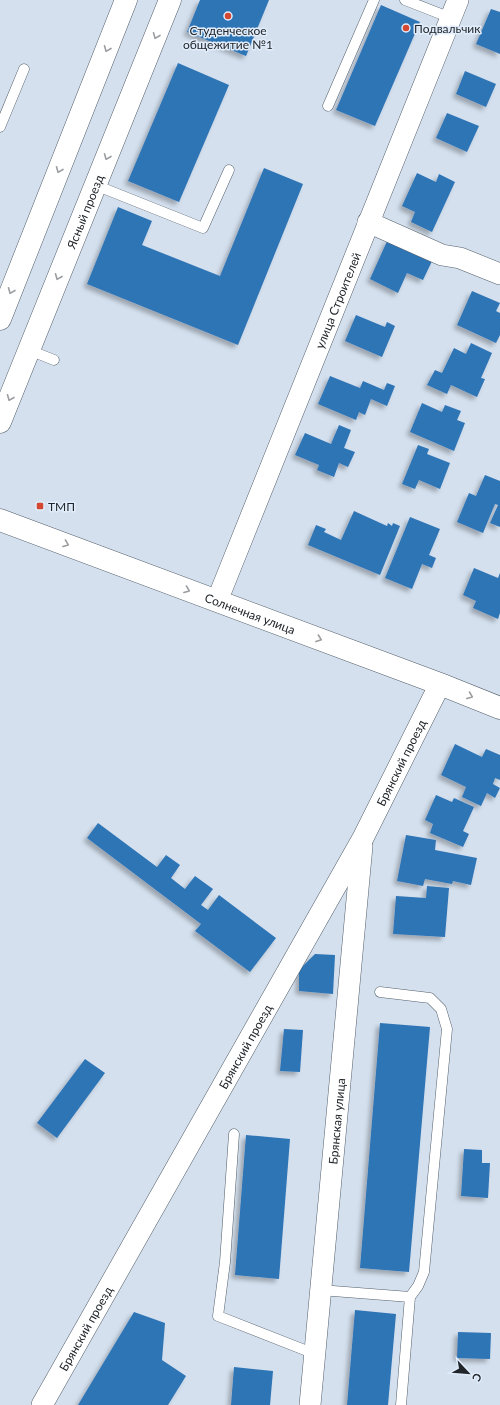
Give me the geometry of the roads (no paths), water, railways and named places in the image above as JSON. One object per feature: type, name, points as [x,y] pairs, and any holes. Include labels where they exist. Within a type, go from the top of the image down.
[{"type":"street","points":[[0,319],[126,0]]},
{"type":"street","name":"Ясный проезд","points":[[0,422],[170,0]]},
{"type":"street","name":"улица Строителей","points":[[217,602],[454,9]]},
{"type":"street","points":[[368,222],[442,255],[460,258],[500,274]]},
{"type":"street","name":"Солнечная улица","points":[[0,520],[440,684],[500,708]]},
{"type":"street","name":"Брянский проезд","points":[[42,1405],[363,838],[440,684]]},
{"type":"street","name":"Брянская улица","points":[[310,1405],[363,838]]},
{"type":"lane","points":[[328,106],[374,0]]},
{"type":"lane","points":[[405,0],[454,9]]},
{"type":"lane","points":[[0,127],[24,69]]},
{"type":"lane","points":[[95,184],[203,228],[229,170]]},
{"type":"lane","points":[[29,350],[54,360]]},
{"type":"lane","points":[[380,992],[430,998],[441,1009],[447,1029],[424,1272],[418,1286],[410,1297],[401,1405]]},
{"type":"lane","points":[[234,1134],[225,1262],[218,1316],[315,1354]]},
{"type":"lane","points":[[320,1290],[410,1297]]},
{"type":"place","name":"Студенческое общежитие №1","points":[[228,16]]},
{"type":"place","name":"Подвальчик","points":[[406,28]]},
{"type":"place","name":"ТМП","points":[[40,506]]}]
